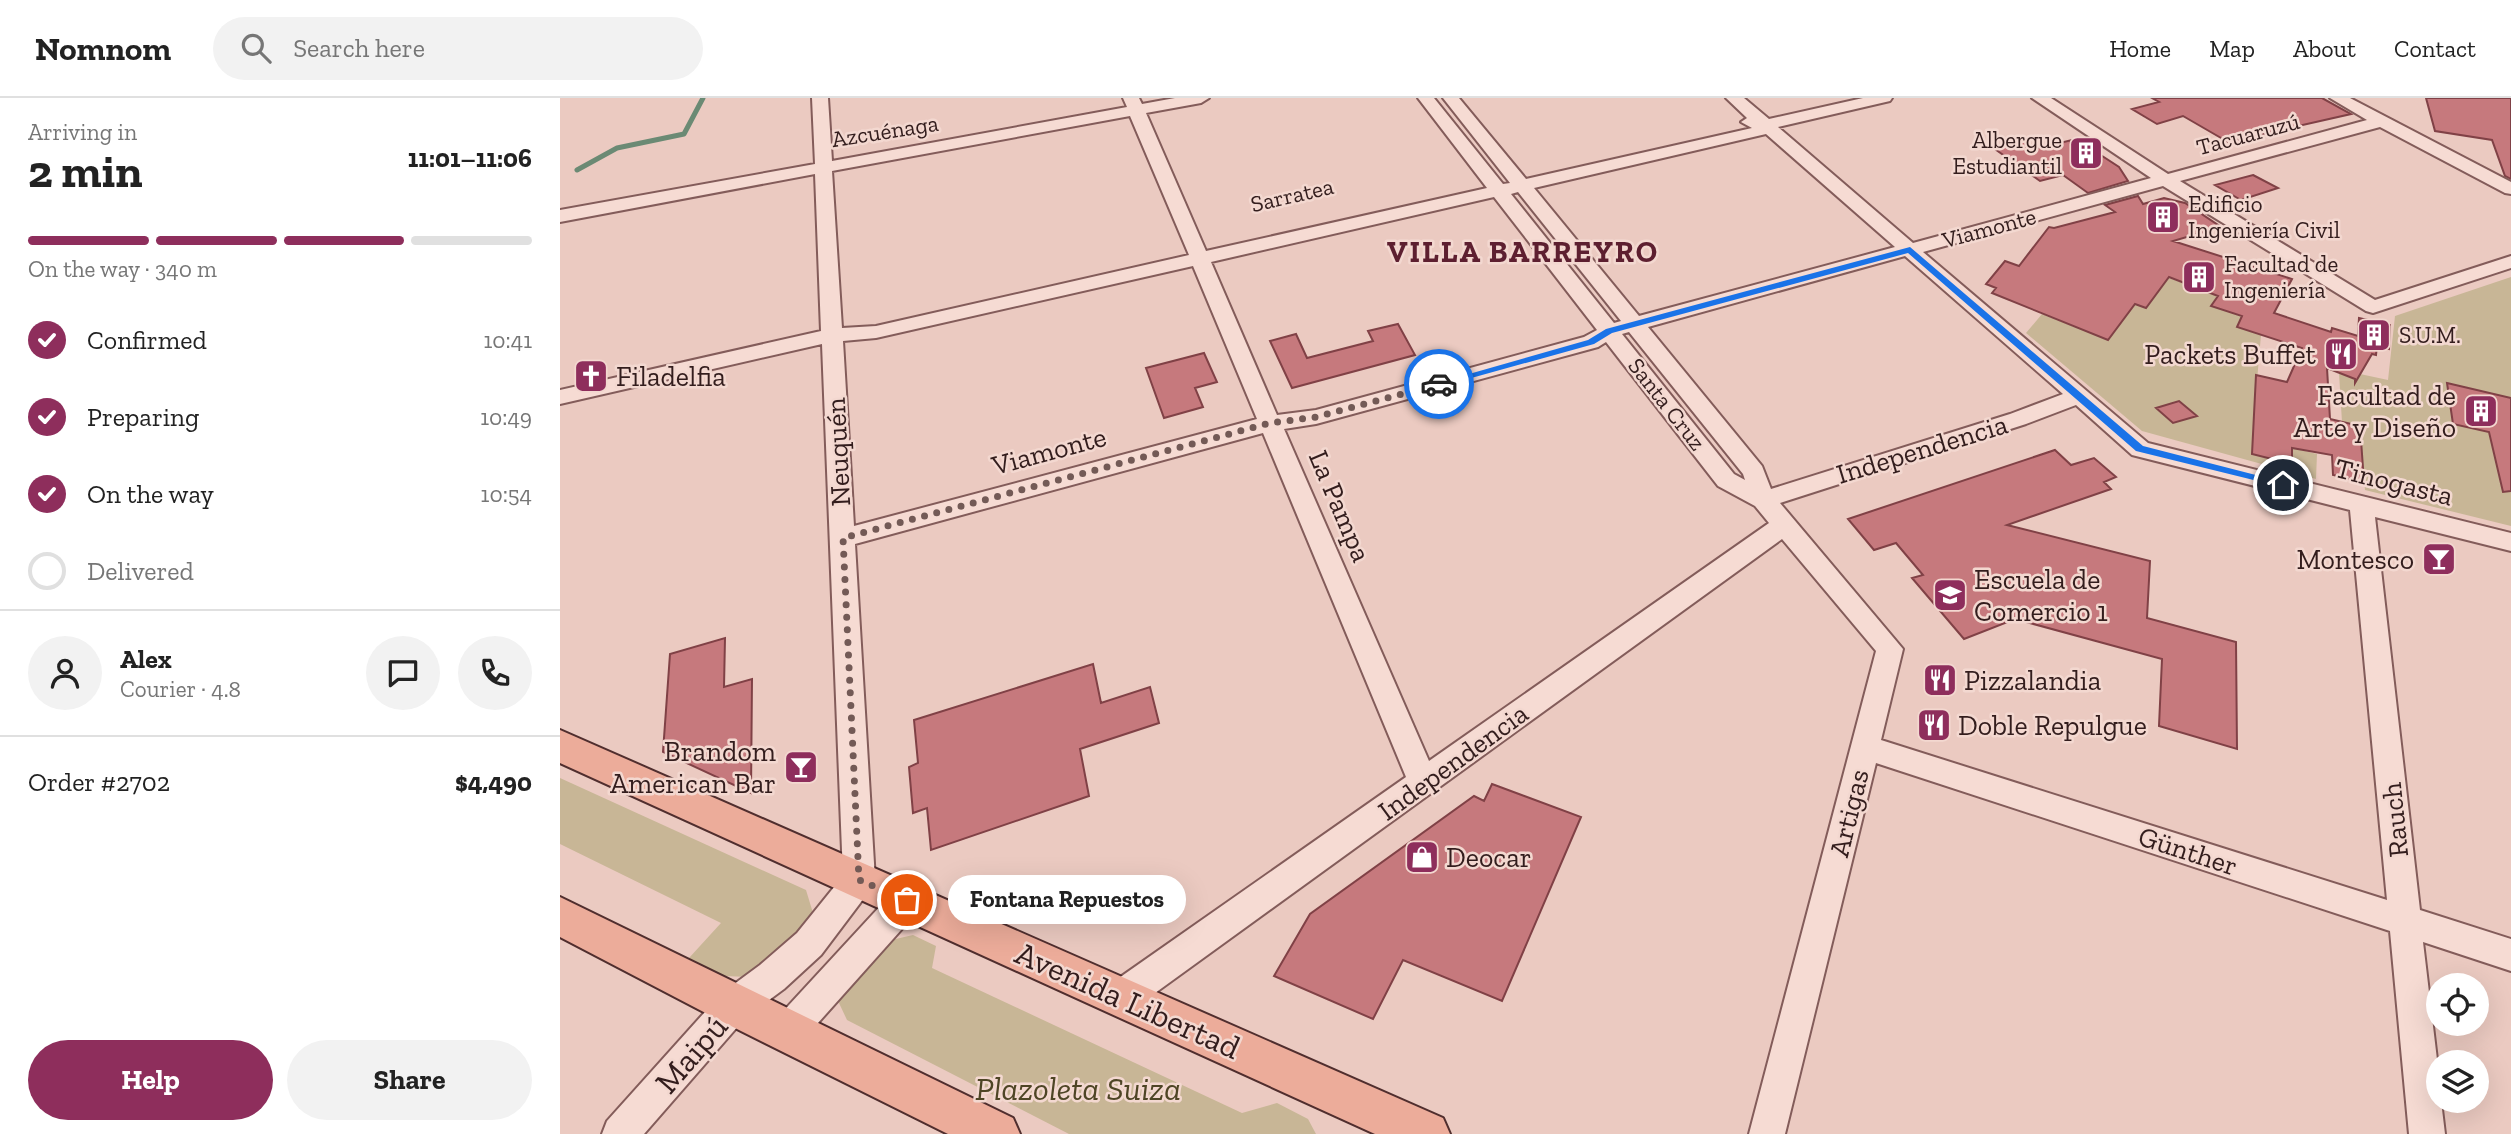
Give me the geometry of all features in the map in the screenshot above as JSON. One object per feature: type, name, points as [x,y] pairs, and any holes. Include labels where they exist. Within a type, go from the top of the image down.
[{"type":"main road","name":"Avenida Libertad","points":[[560,746],[907,900],[1413,1131]]},
{"type":"main road","points":[[560,916],[734,1006],[996,1134]]},
{"type":"street","name":"Neuquén","points":[[820,98],[859,880]]},
{"type":"street","name":"Azcuénaga","points":[[560,216],[824,166],[863,162],[1152,98]]},
{"type":"street","name":"Azcuénaga","points":[[1133,103],[1201,98]]},
{"type":"street","name":"Santa Cruz","points":[[1426,98],[1726,480],[1763,499]]},
{"type":"street","name":"Santa Cruz","points":[[1451,98],[1754,472],[1763,499],[1784,526]]},
{"type":"street","points":[[1734,98],[2080,396]]},
{"type":"street","name":"Sarratea","points":[[560,397],[833,335],[876,332],[1197,251],[1517,179],[1758,132],[1765,125],[1884,98]]},
{"type":"street","points":[[2040,98],[2166,180],[2373,307],[2511,262]]},
{"type":"street","points":[[2338,98],[2511,189]]},
{"type":"street","name":"La Pampa","points":[[1133,103],[1424,783]]},
{"type":"street","name":"Tacuaruzú","points":[[2166,180],[2382,121]]},
{"type":"street","name":"Viamonte","points":[[843,538],[1270,423],[1329,413],[1591,342],[1609,331],[2166,180]]},
{"type":"street","name":"Tinogasta","points":[[2080,396],[2140,449],[2511,542]]},
{"type":"street","name":"Independencia","points":[[1763,499],[2018,419],[2080,396]]},
{"type":"street","name":"Rauch","points":[[2362,506],[2427,1134]]},
{"type":"street","name":"Independencia","points":[[1121,997],[1784,526]]},
{"type":"street","name":"Artigas","points":[[1767,1134],[1890,649],[1784,526]]},
{"type":"street","name":"Günther","points":[[1865,747],[2511,955]]},
{"type":"street","points":[[734,1006],[809,944],[859,880]]},
{"type":"street","points":[[789,1031],[907,900]]},
{"type":"street","name":"Maipú","points":[[620,1134],[734,1006]]},
{"type":"green space","points":[[2511,277],[2511,398],[2447,384],[2453,424],[2490,432],[2497,467],[2511,470],[2511,526],[2365,490],[2360,426],[2342,422],[2339,373],[2357,380],[2360,374],[2388,380],[2395,316]]},
{"type":"green space","points":[[2169,278],[2218,296],[2212,306],[2242,316],[2237,327],[2261,335],[2252,438],[2317,454],[2316,479],[2142,431],[2026,333],[2042,314],[2108,340],[2135,304],[2146,308]]},
{"type":"green space","points":[[560,778],[806,890],[813,913],[803,939],[750,977],[724,976],[689,958],[721,923],[560,844]]},
{"type":"green space","name":"Plazoleta Suiza","points":[[913,935],[936,946],[932,968],[1242,1113],[1277,1103],[1308,1119],[1316,1134],[1069,1134],[847,1020],[839,1003],[846,976],[887,941]]},
{"type":"building","points":[[2152,98],[2322,98],[2351,114],[2228,142],[2183,116],[2157,124],[2132,109],[2159,102]]},
{"type":"building","points":[[2426,98],[2511,98],[2511,179],[2505,176],[2492,140],[2435,131]]},
{"type":"building","points":[[2076,139],[2119,167],[2128,181],[2088,193],[2063,175],[2040,181],[1992,147],[2022,140],[2035,149]]},
{"type":"building","points":[[2253,175],[2278,188],[2241,200],[2215,185]]},
{"type":"building","points":[[2138,196],[2143,204],[2164,198],[2185,203],[2221,227],[2173,241],[2292,279],[2274,313],[2331,332],[2332,328],[2358,336],[2359,318],[2390,325],[2389,349],[2377,346],[2376,355],[2372,354],[2355,383],[2355,379],[2327,368],[2330,419],[2360,426],[2364,482],[2333,475],[2332,455],[2292,448],[2292,464],[2252,454],[2256,375],[2287,382],[2302,348],[2237,327],[2242,316],[2211,306],[2218,296],[2169,277],[2146,308],[2135,304],[2108,340],[1992,293],[1996,288],[1986,284],[2005,261],[2019,266],[2049,227],[2115,212],[2105,205]]},
{"type":"building","points":[[1398,324],[1415,355],[1292,388],[1270,341],[1296,334],[1307,358],[1373,341],[1368,331]]},
{"type":"building","points":[[1204,353],[1217,382],[1195,388],[1203,407],[1164,418],[1146,368]]},
{"type":"building","name":"Facultad de Arte y Diseño","points":[[2447,383],[2511,398],[2511,491],[2503,492],[2489,432],[2453,424]]},
{"type":"building","points":[[2179,401],[2197,416],[2173,423],[2156,408]]},
{"type":"building","points":[[2055,450],[2071,465],[2094,458],[2116,477],[2104,482],[2111,489],[2007,525],[2150,561],[2147,618],[2236,642],[2237,749],[2159,726],[2162,659],[2015,619],[1964,639],[1912,578],[1923,575],[1896,543],[1874,550],[1848,519]]},
{"type":"building","points":[[725,638],[724,687],[752,679],[751,793],[663,752],[670,654]]},
{"type":"building","points":[[1093,664],[1101,703],[1150,687],[1159,723],[1080,749],[1089,796],[931,850],[927,808],[913,813],[909,767],[918,763],[914,720]]},
{"type":"building","points":[[1492,784],[1581,817],[1502,1001],[1403,960],[1373,1019],[1274,976],[1310,914],[1474,796],[1484,801]]},
{"type":"waterway","points":[[577,170],[617,148],[684,134],[703,98]]},
{"type":"way so far","points":[[907,900],[859,880],[843,538],[1270,423],[1316,417],[1439,384]]},
{"type":"place","name":"Albergue Estudiantil","points":[[2086,153]]},
{"type":"place","name":"Edificio Ingeniería Civil","points":[[2163,217]]},
{"type":"place","name":"Facultad de Ingeniería","points":[[2199,277]]},
{"type":"place","name":"S.U.M.","points":[[2374,335]]},
{"type":"place","name":"Packets Buffet","points":[[2341,354]]},
{"type":"place","name":"Filadelfia","points":[[591,376]]},
{"type":"place","name":"Facultad de Arte y Diseño","points":[[2481,411]]},
{"type":"place","name":"Montesco","points":[[2439,559]]},
{"type":"place","name":"Escuela de Comercio 1","points":[[1950,595]]},
{"type":"place","name":"Pizzalandia","points":[[1940,680]]},
{"type":"place","name":"Doble Repulgue","points":[[1934,725]]},
{"type":"place","name":"Brandom American Bar","points":[[801,767]]},
{"type":"place","name":"Deocar","points":[[1422,857]]},
{"type":"place","name":"Fontana Repuestos","points":[[907,900]]},
{"type":"district","name":"VILLA BARREYRO","points":[[1523,252]]},
{"type":"route","points":[[1439,384],[1591,342],[1609,331],[1910,250],[2140,449],[2283,485]]}]
